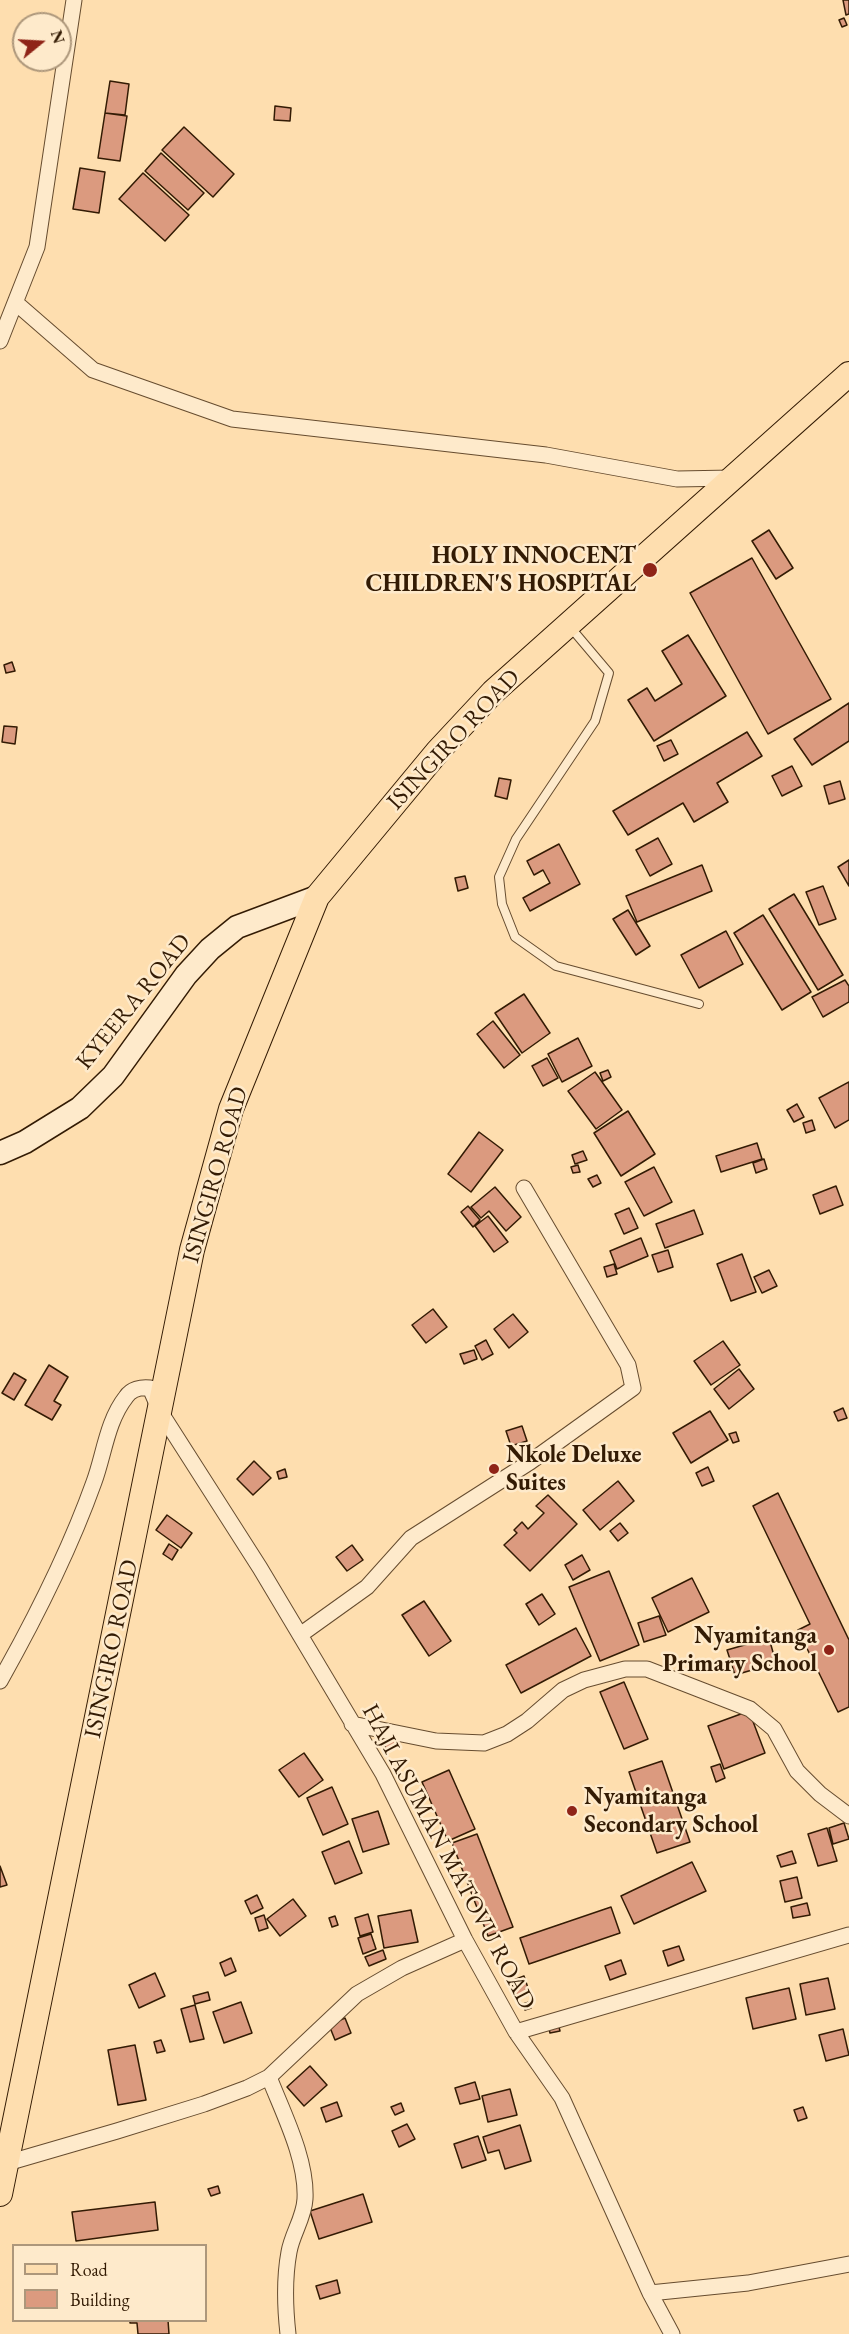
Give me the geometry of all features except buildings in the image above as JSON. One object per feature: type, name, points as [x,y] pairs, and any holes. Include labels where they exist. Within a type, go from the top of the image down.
[{"type":"main road","name":"ISINGIRO ROAD","points":[[0,2194],[161,1413],[192,1250],[231,1109],[317,897],[438,751],[493,692],[849,374]]},
{"type":"main road","name":"KYEERA ROAD","points":[[0,1154],[25,1142],[80,1108],[113,1076],[186,975],[210,949],[237,927],[317,897]]},
{"type":"street","points":[[0,341],[37,247],[74,0]]},
{"type":"street","points":[[16,303],[93,370],[232,419],[546,455],[676,479],[732,478]]},
{"type":"street","points":[[300,1635],[367,1587],[411,1538],[530,1462],[633,1388],[628,1365],[524,1188]]},
{"type":"street","name":"HAJI ASUMAN MATOVU ROAD","points":[[0,1681],[42,1607],[94,1483],[112,1424],[126,1395],[140,1387],[150,1388],[161,1413],[260,1568],[383,1774],[465,1940],[516,2032],[562,2098],[650,2293],[672,2334]]},
{"type":"street","points":[[352,1724],[436,1741],[484,1743],[507,1734],[563,1690],[584,1680],[625,1669],[647,1669],[750,1709],[774,1729],[797,1771],[820,1794],[849,1816]]},
{"type":"street","points":[[516,2032],[849,1935]]},
{"type":"street","points":[[7,2163],[204,2104],[247,2088],[269,2076],[357,1994],[402,1968],[465,1940]]},
{"type":"street","points":[[269,2076],[294,2141],[303,2176],[305,2200],[289,2250],[285,2281],[288,2334]]},
{"type":"street","points":[[650,2293],[748,2283],[849,2264]]},
{"type":"lane","points":[[568,625],[609,673],[595,721],[516,839],[499,877],[502,904],[516,937],[556,966],[699,1004]]},
{"type":"place","name":"HOLY INNOCENT CHILDREN'S HOSPITAL","points":[[650,570]]},
{"type":"place","name":"Nkole Deluxe Suites","points":[[494,1469]]},
{"type":"place","name":"Nyamitanga Primary School","points":[[829,1650]]},
{"type":"place","name":"Nyamitanga Secondary School","points":[[572,1811]]}]
